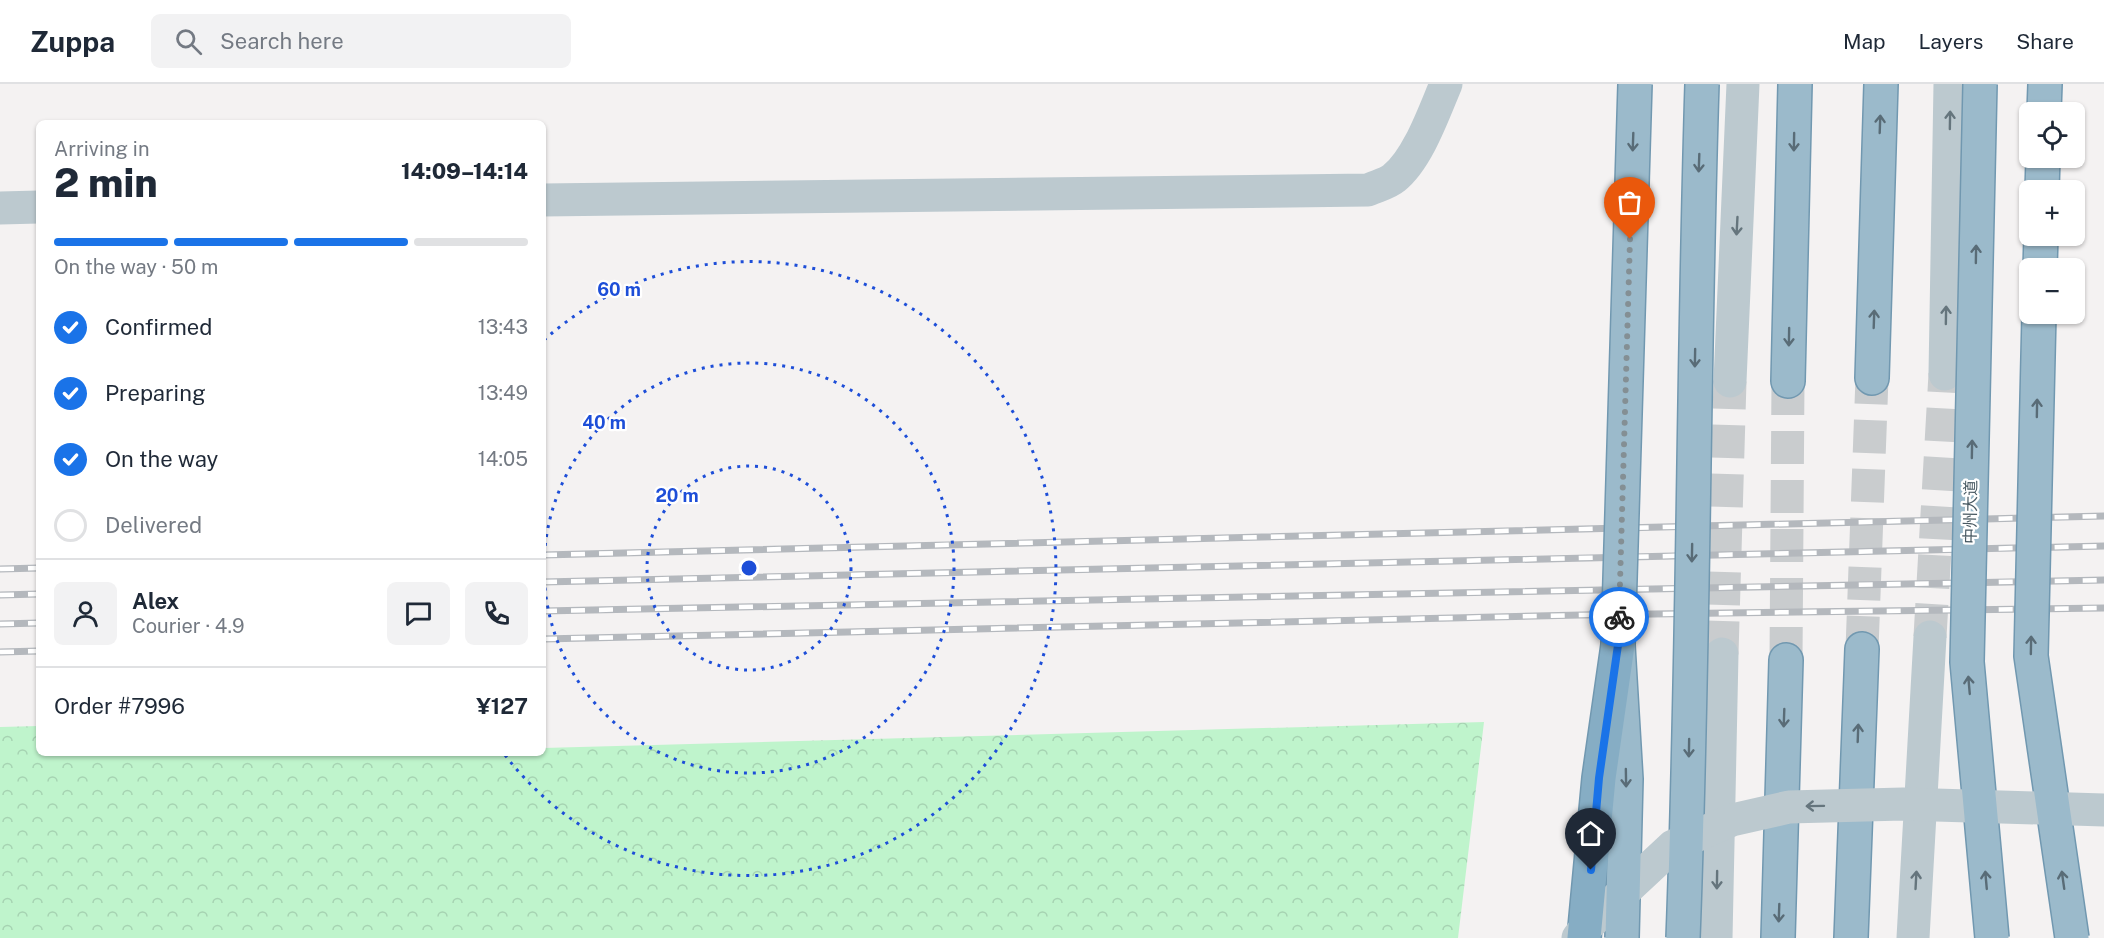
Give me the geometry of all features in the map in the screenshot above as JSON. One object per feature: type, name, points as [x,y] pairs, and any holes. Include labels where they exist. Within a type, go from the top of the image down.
[{"type":"highway","points":[[1622,938],[1626,779],[1618,645],[1635,84]]},
{"type":"highway","points":[[1683,938],[1689,788],[1696,282],[1702,84]]},
{"type":"highway","points":[[1788,381],[1795,84]]},
{"type":"highway","points":[[1872,378],[1881,84]]},
{"type":"highway","name":"中州大道","points":[[1980,84],[1967,662],[1992,938]]},
{"type":"highway","points":[[2044,102],[2045,84]]},
{"type":"highway","points":[[2039,324],[2031,656],[2072,938]]},
{"type":"highway","points":[[1584,938],[1599,778],[1618,645]]},
{"type":"highway","points":[[1851,938],[1862,649]]},
{"type":"highway","points":[[1778,938],[1786,660]]},
{"type":"street","points":[[546,200],[1368,190],[1393,179],[1413,155],[1432,119],[1446,84]]},
{"type":"street","points":[[1730,381],[1743,84]]},
{"type":"street","points":[[1946,374],[1950,84]]},
{"type":"street","points":[[0,208],[36,207]]},
{"type":"street","points":[[1913,938],[1930,637]]},
{"type":"street","points":[[1716,938],[1722,654]]},
{"type":"street","points":[[1578,938],[1587,926],[1673,846],[1732,820],[1788,807],[1903,804],[2104,810]]},
{"type":"green space","points":[[1484,722],[1458,938],[0,938],[0,727],[36,726],[36,756],[546,756],[546,748]]},
{"type":"tunnel","points":[[1930,637],[1945,374]]},
{"type":"tunnel","points":[[1862,649],[1872,378]]},
{"type":"tunnel","points":[[1722,654],[1730,381]]},
{"type":"tunnel","points":[[1786,660],[1788,381]]},
{"type":"railway","points":[[546,555],[2104,516]]},
{"type":"railway","points":[[546,582],[2104,546]]},
{"type":"railway","points":[[0,569],[36,568]]},
{"type":"railway","points":[[546,611],[2104,580]]},
{"type":"railway","points":[[0,595],[36,594]]},
{"type":"railway","points":[[546,639],[1581,615],[2104,608]]},
{"type":"railway","points":[[0,624],[36,623]]},
{"type":"railway","points":[[0,652],[36,651]]},
{"type":"way so far","points":[[1619,617],[1630,239]]},
{"type":"route","points":[[1591,870],[1599,778],[1618,645],[1619,617]]}]
